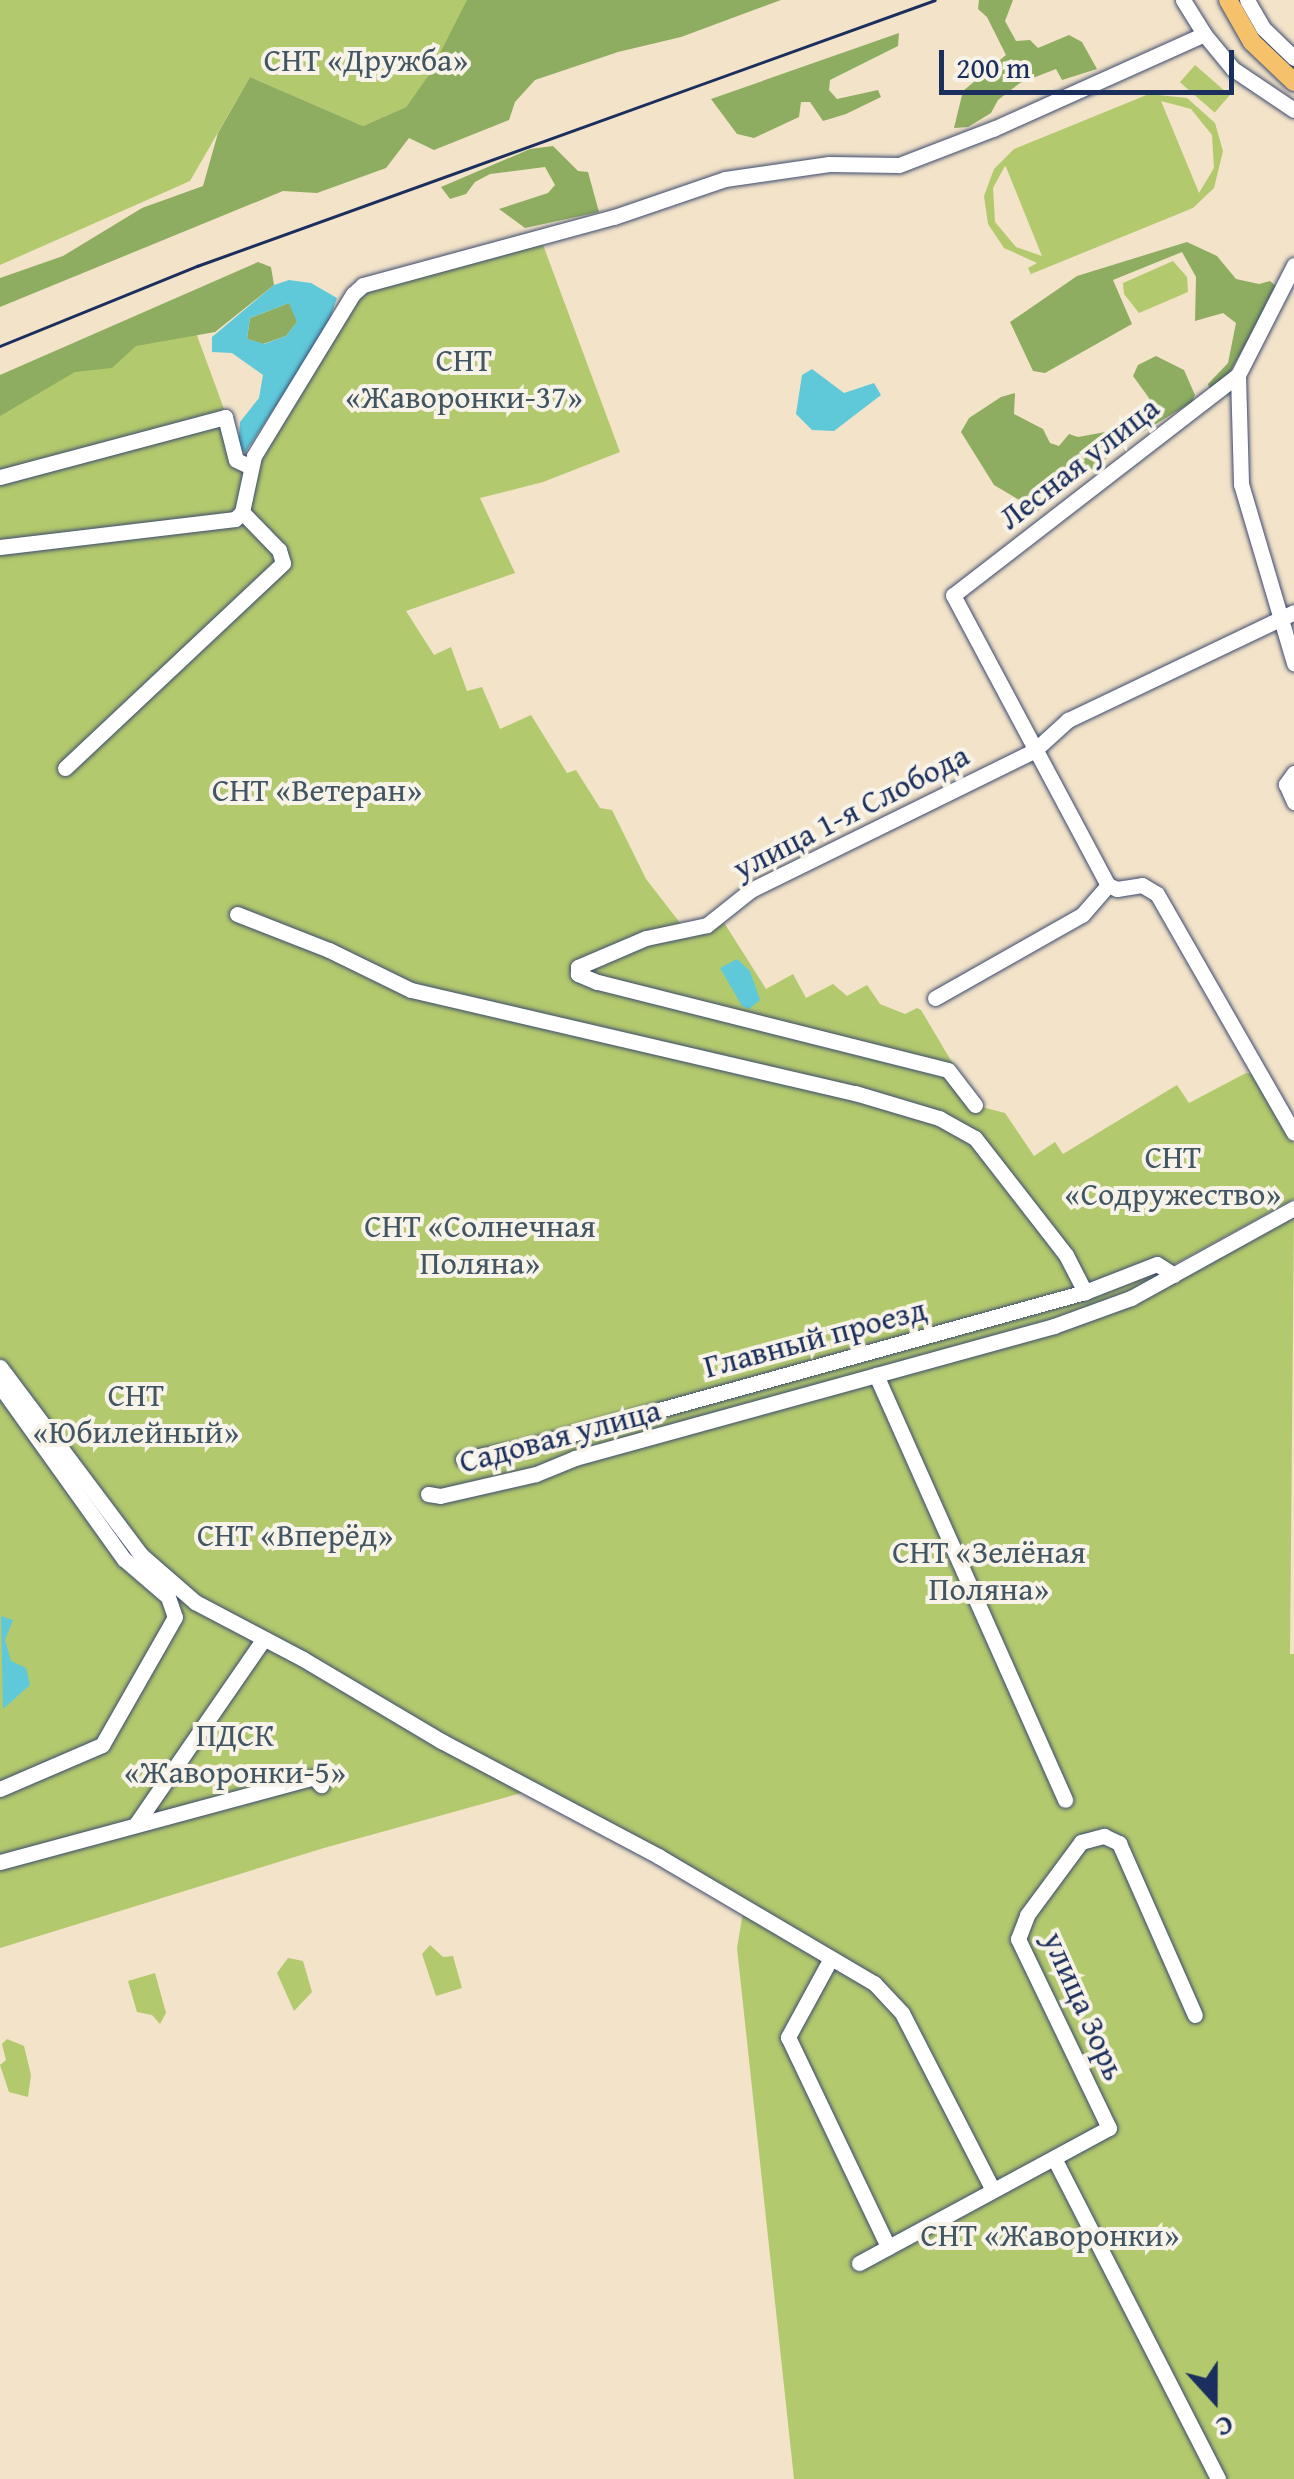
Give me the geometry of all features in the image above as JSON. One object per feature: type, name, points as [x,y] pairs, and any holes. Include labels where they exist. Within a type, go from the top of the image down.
[{"type":"main road","points":[[1228,0],[1247,12],[1294,82]]},
{"type":"street","points":[[1183,0],[1204,34],[1238,74],[1294,110]]},
{"type":"street","points":[[1268,0],[1247,12],[1294,58]]},
{"type":"street","points":[[242,512],[249,466],[358,288],[614,218],[725,178],[829,164],[899,165],[993,129],[1204,34]]},
{"type":"street","name":"Лесная улица","points":[[1035,750],[953,594],[1238,375],[1294,265]]},
{"type":"street","name":"Лесная улица","points":[[1238,375],[1241,484],[1288,615]]},
{"type":"street","points":[[0,477],[225,417],[236,460],[249,466]]},
{"type":"street","points":[[0,547],[57,542],[142,526],[222,523],[242,512]]},
{"type":"street","points":[[65,768],[283,563],[279,550],[242,512]]},
{"type":"street","points":[[1294,663],[1288,615],[1068,720],[1035,750],[1084,832],[1108,885],[1116,889],[1142,885],[1157,894],[1294,1133]]},
{"type":"street","name":"улица 1-я Слобода","points":[[974,1105],[948,1070],[578,974],[582,964],[646,938],[707,924],[739,897],[1035,750]]},
{"type":"street","points":[[1294,773],[1286,784],[1294,802]]},
{"type":"street","points":[[935,998],[1082,914],[1108,885]]},
{"type":"street","points":[[237,914],[329,950],[410,990],[855,1093],[939,1118],[975,1138],[1066,1254],[1085,1292]]},
{"type":"street","name":"Садовая улица","points":[[428,1494],[440,1496],[523,1478],[575,1458],[876,1376],[1110,1306],[1294,1208]]},
{"type":"street","name":"Главный проезд","points":[[463,1459],[522,1448],[1085,1292],[1158,1264],[1174,1275]]},
{"type":"street","points":[[0,1367],[146,1562],[195,1602],[642,1848],[874,1984],[902,2013],[992,2188]]},
{"type":"street","points":[[876,1376],[1065,1800]]},
{"type":"street","points":[[0,1386],[124,1559],[168,1597],[175,1617],[102,1744],[0,1789]]},
{"type":"street","points":[[136,1824],[263,1640]]},
{"type":"street","points":[[0,1862],[314,1777],[321,1785]]},
{"type":"street","name":"улица Зорь","points":[[1055,2160],[1109,2128],[1018,1939],[1027,1915],[1081,1842],[1104,1836],[1118,1843],[1195,2015]]},
{"type":"street","points":[[830,1960],[788,2037],[888,2246]]},
{"type":"street","points":[[859,2263],[992,2188],[1055,2160],[1218,2479]]},
{"type":"green space","name":"СНТ «Дружба»","points":[[0,0],[486,0],[406,107],[363,126],[250,77],[190,181],[0,265]]},
{"type":"green space","points":[[467,0],[781,0],[681,37],[618,52],[535,80],[515,102],[509,120],[434,150],[409,138],[386,168],[317,193],[283,191],[0,307],[0,278],[63,256],[142,208],[203,186],[218,133],[250,77],[363,126],[406,107],[429,75]]},
{"type":"green space","points":[[979,0],[1013,0],[1005,21],[1016,41],[1030,40],[1038,48],[1069,35],[1082,42],[1097,69],[1062,80],[1056,69],[1020,83],[998,100],[991,113],[968,127],[954,128],[963,91],[1006,55],[987,17],[978,9]]},
{"type":"green space","points":[[899,33],[898,46],[830,80],[829,90],[837,99],[878,90],[881,97],[846,114],[823,121],[810,102],[801,102],[799,117],[754,138],[737,134],[711,99]]},
{"type":"green space","points":[[1195,65],[1230,95],[1215,113],[1180,82]]},
{"type":"green space","points":[[1149,94],[1187,98],[1215,123],[1223,151],[1214,188],[1193,208],[1031,274],[1028,268],[1037,263],[1004,248],[988,224],[984,196],[994,169],[1014,149]],"holes":[[[1161,101],[1191,109],[1212,135],[1214,168],[1199,193]],[[1006,167],[1042,256],[1016,247],[995,222],[993,188]]]},
{"type":"green space","points":[[553,146],[578,171],[588,172],[599,212],[525,228],[499,209],[548,193],[555,185],[545,167],[490,174],[475,182],[466,194],[450,199],[441,187],[530,149]]},
{"type":"green space","points":[[539,234],[620,452],[543,482],[480,498],[515,573],[406,611],[434,655],[451,647],[467,691],[482,687],[500,729],[531,715],[567,773],[576,770],[600,808],[612,810],[646,879],[684,928],[723,921],[766,989],[793,974],[806,998],[833,984],[847,996],[867,985],[880,1004],[905,1014],[921,1010],[978,1106],[1005,1113],[1034,1156],[1055,1142],[1063,1154],[1177,1085],[1189,1103],[1246,1073],[1252,1074],[1294,1144],[1294,1199],[1175,1264],[1165,1274],[1294,1216],[1290,1654],[1294,1654],[1294,2479],[794,2479],[737,1948],[743,1912],[532,1790],[324,1848],[0,1948],[0,392],[174,306],[195,330],[245,466],[358,288]]},
{"type":"green space","points":[[1187,242],[1217,256],[1236,279],[1259,284],[1270,281],[1278,288],[1227,377],[1210,390],[1208,384],[1228,363],[1236,323],[1223,313],[1195,321],[1196,277],[1182,252],[1113,280],[1132,324],[1045,373],[1033,371],[1010,322],[1077,276]]},
{"type":"green space","points":[[1173,261],[1187,277],[1188,292],[1139,313],[1124,294],[1123,283]]},
{"type":"green space","points":[[258,262],[271,267],[274,285],[215,332],[136,346],[112,368],[75,372],[0,416],[0,375]]},
{"type":"green space","points":[[289,303],[296,310],[297,322],[286,336],[263,344],[247,339],[250,318]]},
{"type":"green space","points":[[1156,356],[1184,370],[1195,395],[1192,402],[1136,436],[1038,511],[994,485],[961,432],[969,418],[1001,397],[1015,393],[1014,414],[1043,429],[1050,443],[1059,446],[1069,434],[1078,437],[1111,431],[1147,412],[1149,398],[1133,376],[1138,365]]},
{"type":"green space","points":[[430,1945],[443,1957],[453,1956],[462,1988],[436,1996],[422,1954]]},
{"type":"green space","points":[[288,1958],[303,1961],[312,1992],[294,2011],[277,1973]]},
{"type":"green space","points":[[155,1973],[166,2013],[160,2024],[152,2015],[137,2012],[128,1981]]},
{"type":"green space","points":[[7,2039],[24,2046],[31,2075],[28,2097],[9,2092],[0,2065],[6,2060],[2,2044]]},
{"type":"water","points":[[289,280],[311,283],[337,298],[327,327],[245,453],[238,447],[240,422],[259,398],[263,375],[232,353],[212,352],[212,337],[274,285]],"holes":[[[289,303],[297,322],[286,336],[264,344],[247,339],[250,318]]]},
{"type":"water","points":[[812,369],[844,393],[874,383],[881,395],[834,431],[812,430],[796,414],[802,375]]},
{"type":"water","points":[[737,959],[750,971],[760,1000],[749,1009],[742,1006],[720,968]]},
{"type":"water","points":[[1,1616],[13,1620],[5,1640],[11,1661],[26,1668],[30,1685],[3,1709]]},
{"type":"railway","points":[[0,346],[197,266],[935,0]]},
{"type":"park label","name":"СНТ «Жаворонки-37»","points":[[464,380]]},
{"type":"park label","name":"СНТ «Ветеран»","points":[[317,790]]},
{"type":"park label","name":"СНТ «Содружество»","points":[[1173,1176]]},
{"type":"park label","name":"СНТ «Солнечная Поляна»","points":[[480,1246]]},
{"type":"park label","name":"СНТ «Юбилейный»","points":[[136,1414]]},
{"type":"park label","name":"СНТ «Вперёд»","points":[[295,1535]]},
{"type":"park label","name":"СНТ «Зелёная Поляна»","points":[[989,1572]]},
{"type":"park label","name":"ПДСК «Жаворонки-5»","points":[[235,1754]]},
{"type":"park label","name":"СНТ «Жаворонки»","points":[[1050,2235]]}]
